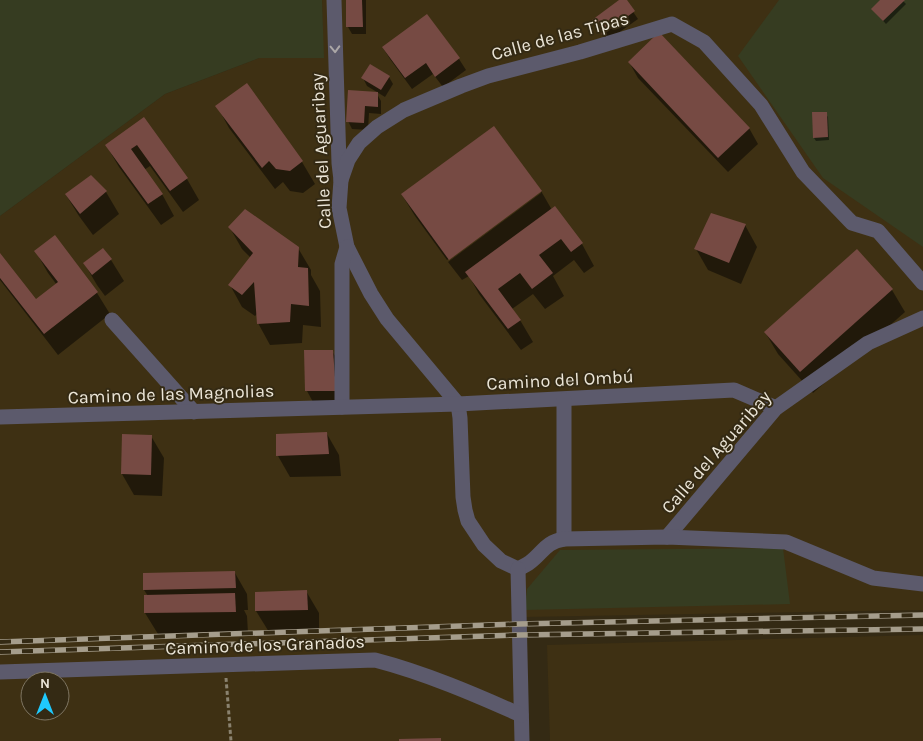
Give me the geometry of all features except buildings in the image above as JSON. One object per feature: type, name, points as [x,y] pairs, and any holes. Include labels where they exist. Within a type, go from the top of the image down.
[{"type":"lane","name":"Calle del Aguaribay","points":[[334,0],[338,163],[341,180],[340,208],[347,248],[371,294],[387,319],[458,404]]},
{"type":"lane","name":"Calle de las Tipas","points":[[341,180],[348,160],[359,142],[377,127],[404,110],[488,76],[580,52],[672,24],[704,42],[761,105],[803,172],[852,223],[878,231],[923,283]]},
{"type":"lane","points":[[342,407],[342,264],[347,248]]},
{"type":"lane","name":"Calle del Aguaribay","points":[[667,537],[776,408],[868,343],[923,318]]},
{"type":"lane","points":[[112,320],[194,412]]},
{"type":"lane","name":"Camino del Ombú","points":[[342,407],[564,400],[734,390],[776,408]]},
{"type":"lane","points":[[564,400],[564,539]]},
{"type":"lane","points":[[458,404],[464,510],[468,521],[484,545],[500,561],[518,569]]},
{"type":"lane","name":"Camino de las Magnolias","points":[[0,417],[342,407]]},
{"type":"lane","points":[[518,569],[530,562],[549,544],[564,539],[667,537],[786,542],[873,578],[923,584]]},
{"type":"lane","points":[[518,569],[522,741]]},
{"type":"lane","name":"Camino de los Granados","points":[[0,672],[375,660],[400,666],[521,715]]},
{"type":"path","points":[[225,665],[231,741]]},
{"type":"shaded area","points":[[322,0],[923,0],[923,610],[524,617],[529,741],[0,741],[0,216],[165,94],[259,58],[323,58]]},
{"type":"shaded area","points":[[923,635],[923,741],[550,741],[547,645]]},
{"type":"green space","points":[[0,0],[322,0],[324,58],[259,58],[165,94],[0,216]]},
{"type":"green space","points":[[779,0],[923,0],[923,247],[823,178],[738,56]]},
{"type":"green space","points":[[783,548],[790,604],[525,610],[527,589],[560,550]]},
{"type":"railway","points":[[0,642],[519,624],[923,615]]},
{"type":"railway","points":[[0,652],[519,635],[923,629]]}]
